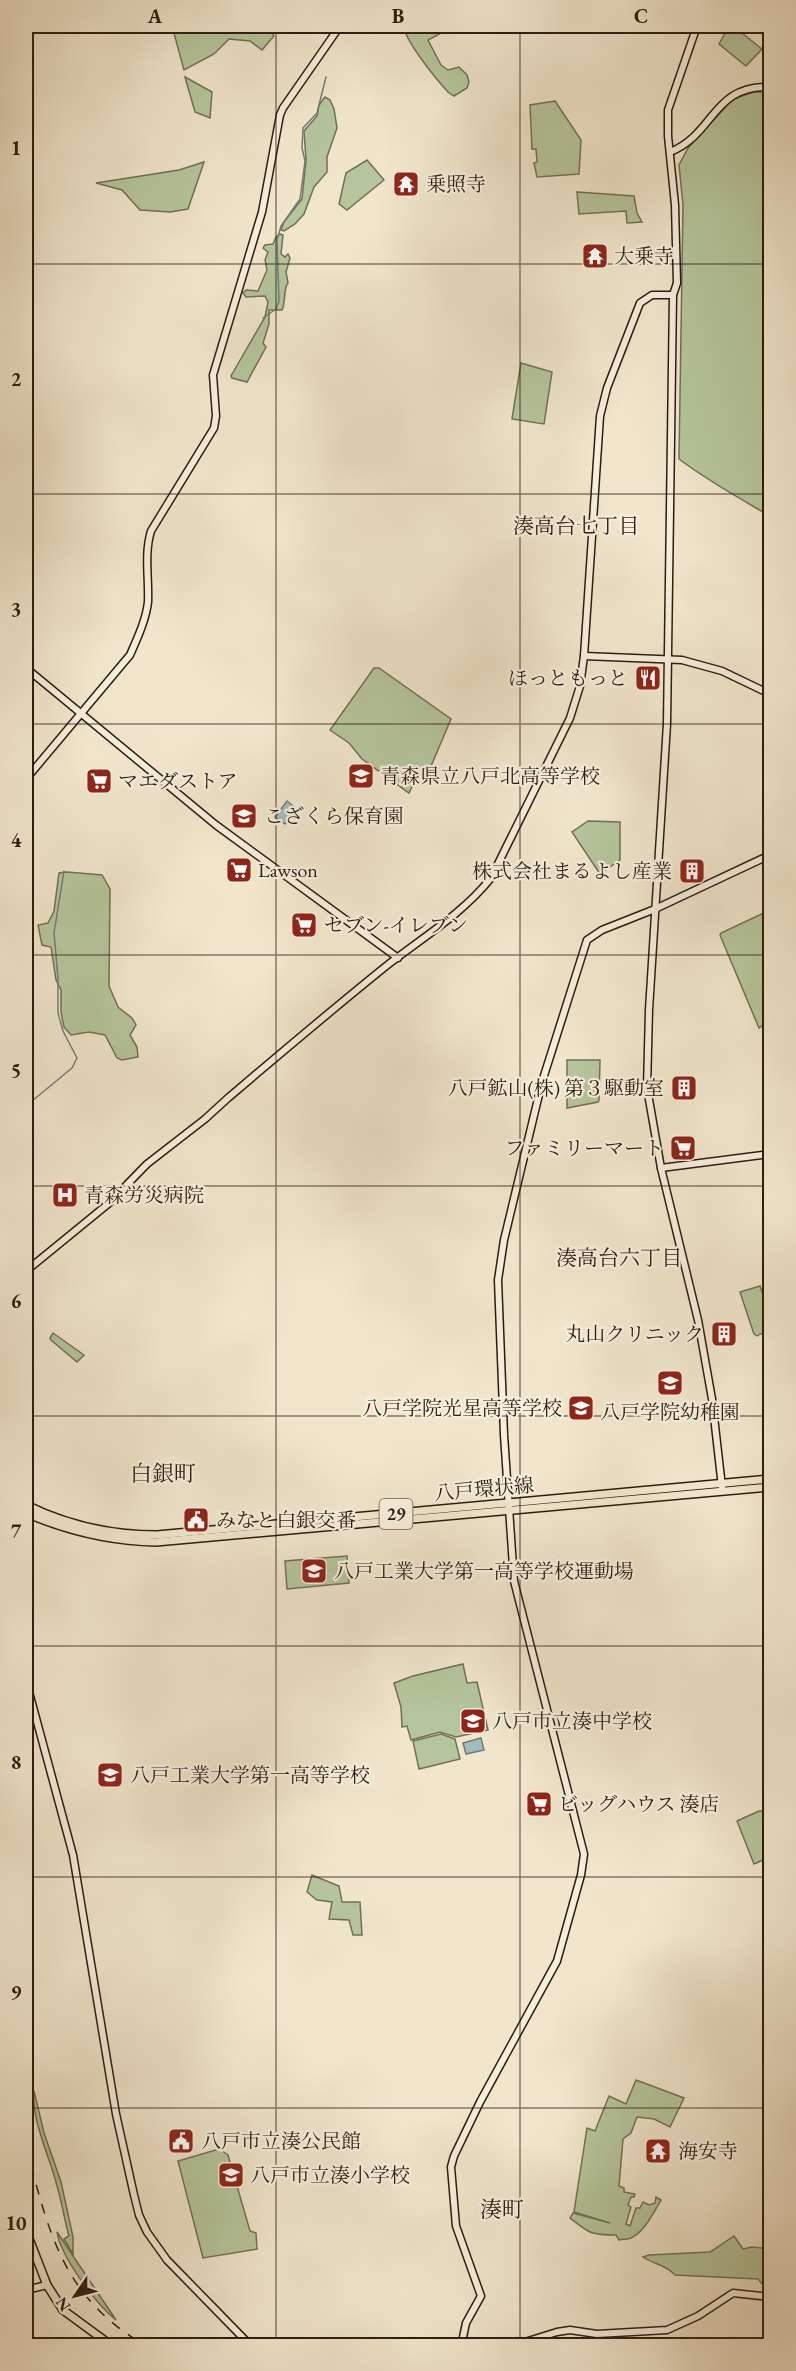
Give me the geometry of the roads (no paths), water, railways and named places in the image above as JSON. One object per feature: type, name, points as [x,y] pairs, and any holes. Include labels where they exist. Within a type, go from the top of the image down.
[{"type":"main road","name":"八戸環状線","points":[[26,1513],[65,1529],[96,1537],[156,1542],[722,1487],[771,1479]]},
{"type":"main road","name":"八戸環状線","points":[[722,1487],[771,1486]]},
{"type":"main road","name":"八戸環状線","points":[[26,1505],[52,1517],[86,1527],[157,1535],[509,1507]]},
{"type":"main road","points":[[26,2231],[47,2284],[63,2310],[112,2346]]},
{"type":"street","points":[[26,779],[130,655],[137,640],[148,604],[148,542],[151,531],[214,428],[216,416],[213,375],[262,212],[280,115],[340,26]]},
{"type":"street","points":[[697,26],[668,110],[675,205],[677,282],[673,295],[667,724],[649,1010],[647,1088],[661,1168],[698,1320],[712,1400],[722,1487]]},
{"type":"street","points":[[670,152],[691,140],[722,105],[737,92],[746,88],[771,87]]},
{"type":"street","points":[[26,1271],[111,1201],[147,1164],[205,1119],[398,958],[430,935],[475,895],[497,869],[570,718],[580,686],[603,402],[640,303],[652,295],[673,295]]},
{"type":"street","points":[[584,657],[667,658],[722,671],[771,694]]},
{"type":"street","points":[[26,668],[216,825],[398,958]]},
{"type":"street","points":[[467,2346],[462,2342],[463,2334],[481,2296],[456,2226],[451,2167],[480,2102],[557,1961],[584,1862],[576,1821],[514,1581],[498,1280],[504,1240],[542,1082],[587,940],[602,930],[655,909],[771,855]]},
{"type":"street","points":[[661,1168],[771,1154]]},
{"type":"street","points":[[26,1681],[73,1855],[116,2114],[139,2215],[156,2246],[167,2260],[251,2346]]},
{"type":"street","points":[[26,2290],[47,2284]]},
{"type":"street","points":[[513,2346],[570,2330],[597,2334],[668,2330],[698,2316],[733,2293],[771,2297]]},
{"type":"water","points":[[287,801],[297,809],[285,824],[275,817]]},
{"type":"water","points":[[481,1738],[484,1750],[466,1754],[463,1743]]},
{"type":"waterway","points":[[263,318],[276,309],[279,301],[277,240],[281,226],[300,199],[305,161],[302,148],[303,128],[317,113],[326,77]]},
{"type":"waterway","points":[[26,1106],[72,1068],[77,1058],[63,1031],[58,1013],[54,933],[64,871]]},
{"type":"railway","points":[[26,2146],[52,2235],[77,2284],[95,2306],[118,2327],[146,2346]]},
{"type":"place","name":"乗照寺","points":[[406,184]]},
{"type":"place","name":"大乗寺","points":[[595,256]]},
{"type":"place","name":"ほっともっと","points":[[648,678]]},
{"type":"place","name":"青森県立八戸北高等学校","points":[[361,776]]},
{"type":"place","name":"マエダストア","points":[[99,781]]},
{"type":"place","name":"こざくら保育園","points":[[244,816]]},
{"type":"place","name":"Lawson","points":[[239,870]]},
{"type":"place","name":"株式会社まるよし産業","points":[[692,871]]},
{"type":"place","name":"セブン-イレブン","points":[[304,925]]},
{"type":"place","name":"八戸鉱山(株) 第３駆動室","points":[[684,1088]]},
{"type":"place","name":"ファミリーマート","points":[[683,1148]]},
{"type":"place","name":"青森労災病院","points":[[65,1195]]},
{"type":"place","name":"丸山クリニック","points":[[724,1334]]},
{"type":"place","name":"八戸学院幼稚園","points":[[670,1383]]},
{"type":"place","name":"八戸学院光星高等学校","points":[[581,1408]]},
{"type":"place","name":"みなと白銀交番","points":[[196,1520]]},
{"type":"place","name":"八戸工業大学第一高等学校運動場","points":[[314,1571]]},
{"type":"place","name":"八戸市立湊中学校","points":[[473,1721]]},
{"type":"place","name":"八戸工業大学第一高等学校","points":[[110,1775]]},
{"type":"place","name":"ビッグハウス 湊店","points":[[539,1804]]},
{"type":"place","name":"八戸市立湊公民館","points":[[181,2141]]},
{"type":"place","name":"海安寺","points":[[658,2151]]},
{"type":"place","name":"八戸市立湊小学校","points":[[231,2175]]},
{"type":"district","name":"湊高台七丁目","points":[[576,526]]},
{"type":"district","name":"湊高台六丁目","points":[[619,1258]]},
{"type":"district","name":"白銀町","points":[[163,1473]]},
{"type":"district","name":"湊町","points":[[502,2209]]}]
